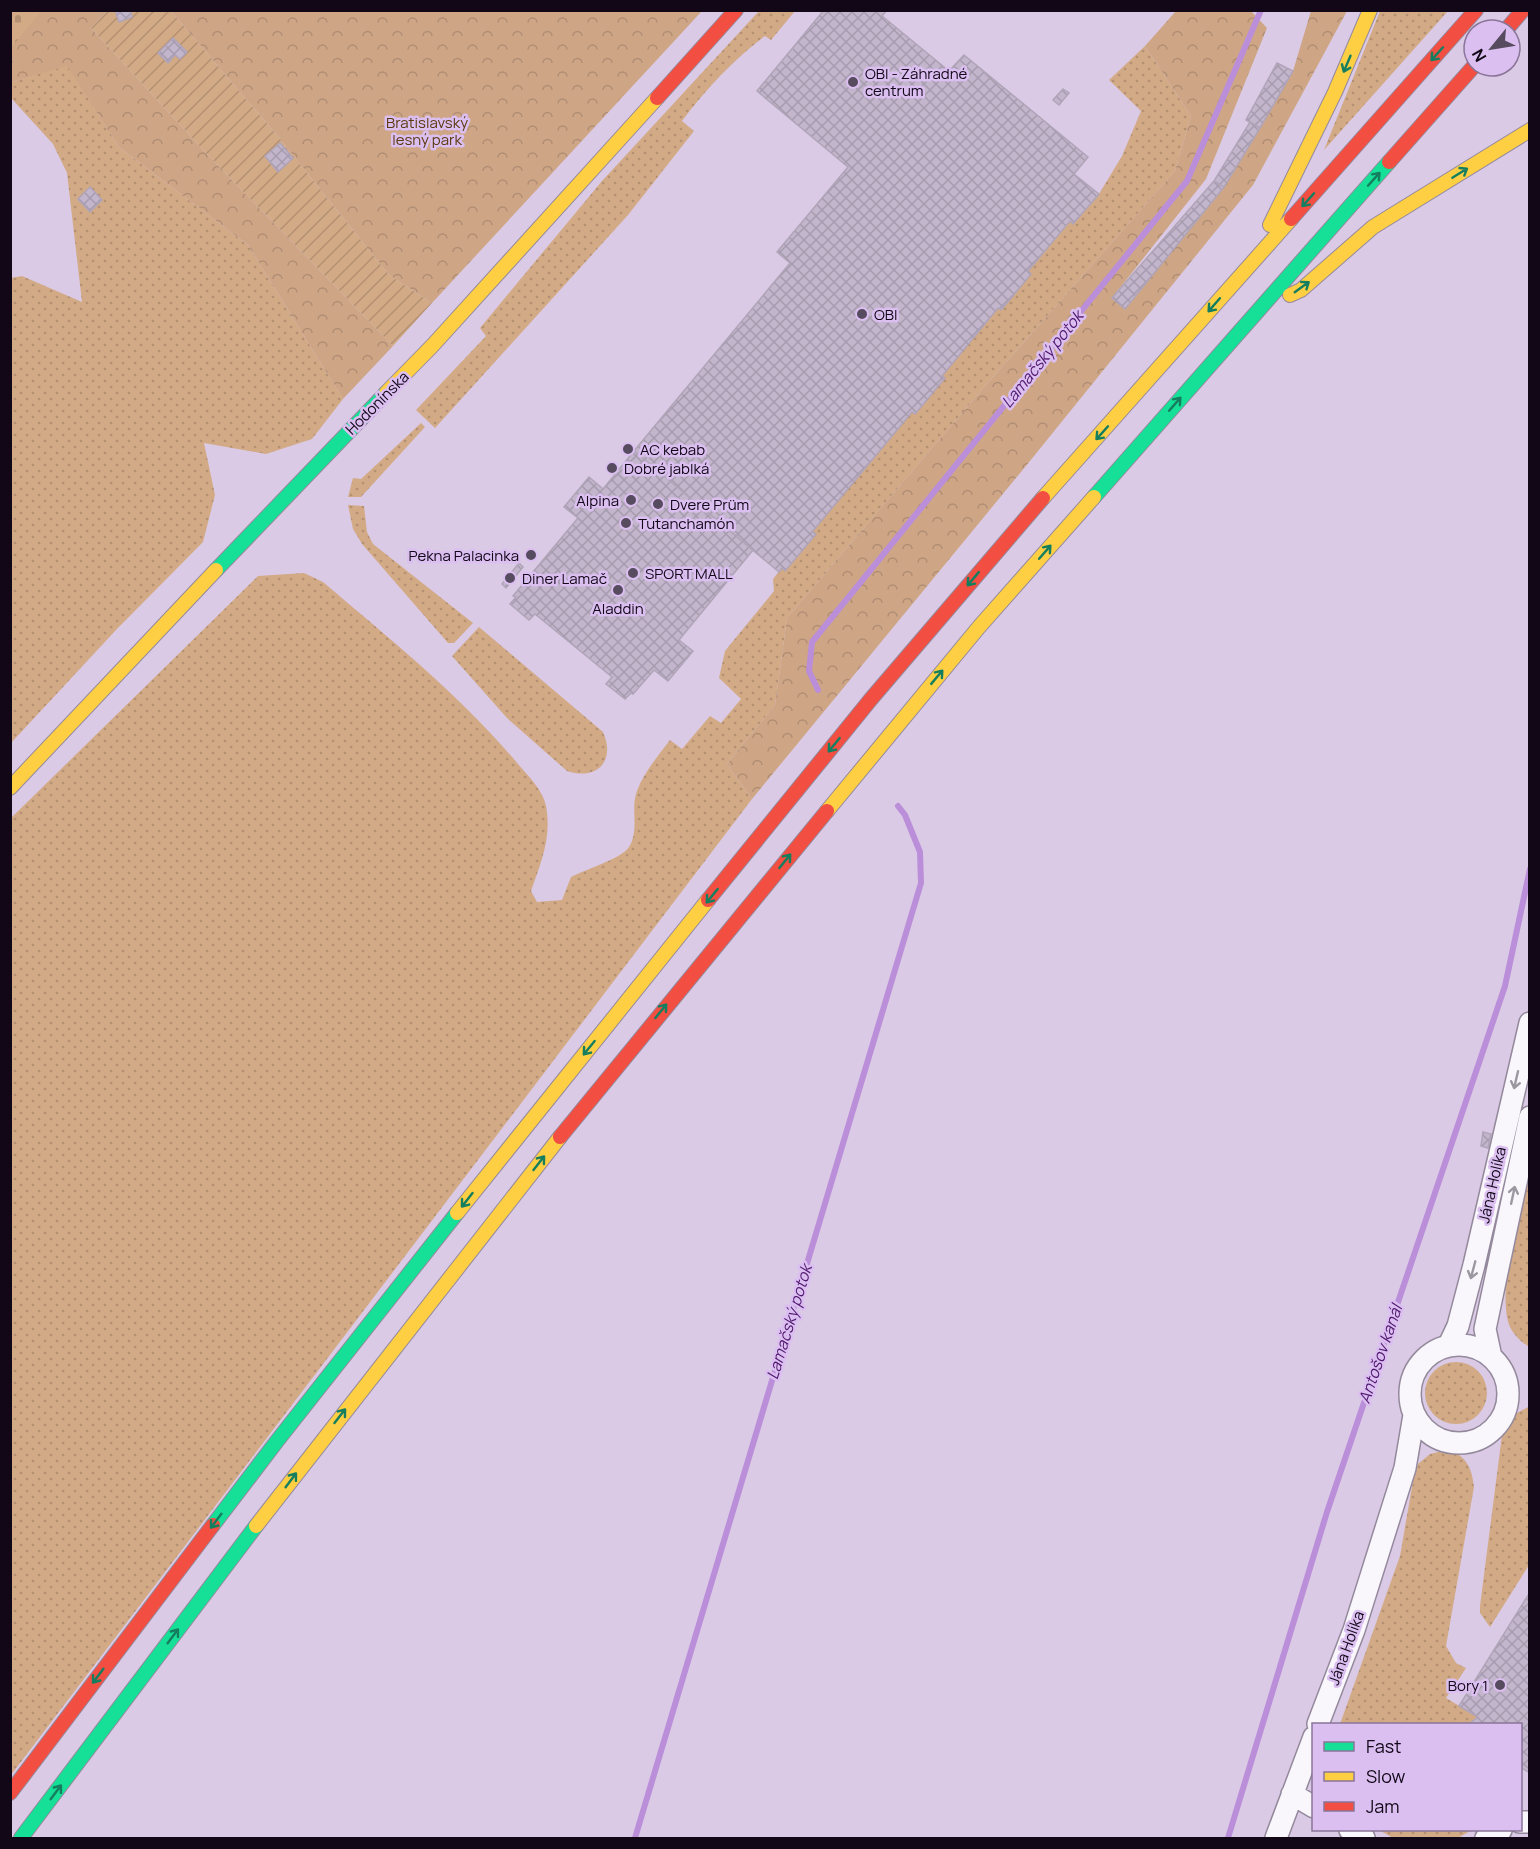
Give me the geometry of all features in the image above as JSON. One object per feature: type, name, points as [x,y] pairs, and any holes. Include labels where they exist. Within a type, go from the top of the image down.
[{"type":"main road","name":"Hodonínska","points":[[10,788],[345,434],[433,345],[736,10]]},
{"type":"main road","points":[[1252,261],[1335,92],[1370,10]]},
{"type":"main road","points":[[10,1793],[277,1441],[639,985],[871,699],[994,554],[1476,10]]},
{"type":"main road","points":[[21,1839],[304,1462],[605,1080],[979,627],[1463,78]]},
{"type":"main road","points":[[1252,317],[1301,290],[1373,227],[1530,130]]},
{"type":"street","name":"Jána Holíka","points":[[1449,1345],[1458,1326],[1474,1265],[1530,1023]]},
{"type":"street","name":"Jána Holíka","points":[[1491,1357],[1485,1329],[1530,1117]]},
{"type":"street","points":[[1449,1345],[1475,1347],[1491,1357],[1503,1372],[1507,1384],[1507,1404],[1503,1416],[1491,1431],[1476,1440],[1461,1443],[1442,1440],[1426,1431],[1414,1415],[1410,1403],[1410,1388],[1416,1368],[1431,1353],[1449,1345]]},
{"type":"street","name":"Jána Holíka","points":[[1319,1723],[1354,1630],[1405,1468],[1414,1415]]},
{"type":"street","name":"Jána Holíka","points":[[1405,1468],[1422,1450],[1442,1440]]},
{"type":"street","points":[[1276,1839],[1312,1742]]},
{"type":"street","points":[[1292,1794],[1312,1806]]},
{"type":"street","points":[[1486,1839],[1500,1831]]},
{"type":"green space","points":[[10,11],[41,11],[11,48]]},
{"type":"green space","points":[[11,11],[107,11],[91,28],[204,151],[393,346],[343,399],[248,245],[119,147],[67,66],[11,82]]},
{"type":"green space","points":[[107,11],[171,11],[275,133],[389,275],[432,303],[393,346],[204,151],[91,28]]},
{"type":"green space","name":"Bratislavský lesný park","points":[[171,11],[702,11],[432,303],[389,275],[275,133]]},
{"type":"green space","points":[[759,11],[795,11],[771,40],[765,36],[753,45],[700,98],[682,121],[694,131],[628,215],[435,428],[416,410],[486,336],[480,328],[602,181]]},
{"type":"green space","points":[[1176,11],[1251,11],[1267,28],[1206,179],[1112,298],[1125,308],[1224,187],[1293,71],[1311,11],[1347,11],[1253,185],[752,799],[727,764],[775,705],[787,618],[985,386],[1175,171],[1191,116],[1145,46]]},
{"type":"green space","points":[[1380,11],[1448,11],[1324,150]]},
{"type":"green space","points":[[1145,46],[1191,116],[1175,171],[985,386],[787,618],[775,705],[727,764],[752,799],[11,1775],[11,818],[258,576],[304,573],[323,582],[425,669],[496,739],[535,784],[546,806],[548,828],[547,839],[531,891],[537,902],[562,900],[571,877],[611,860],[629,847],[635,826],[634,805],[637,791],[647,771],[670,740],[682,749],[710,716],[721,723],[741,699],[719,678],[725,651],[774,591],[773,579],[782,568],[785,570],[815,534],[812,532],[912,412],[915,414],[945,378],[942,376],[998,308],[1001,310],[1031,274],[1028,271],[1070,221],[1073,224],[1099,194],[1122,156],[1141,111],[1109,80]]},
{"type":"green space","points":[[67,65],[119,147],[248,245],[343,399],[312,439],[266,454],[204,443],[215,495],[203,542],[116,630],[11,743],[11,278],[22,276],[82,302],[67,173],[53,144],[11,98],[11,82]]},
{"type":"green space","points":[[421,423],[425,427],[361,497],[348,497],[353,478],[361,479]]},
{"type":"green space","points":[[348,505],[364,506],[367,532],[373,544],[473,623],[454,643],[448,643],[362,544],[353,529]]},
{"type":"green space","points":[[479,627],[603,732],[607,752],[601,766],[587,773],[567,771],[507,718],[452,656]]},
{"type":"green space","points":[[1529,1145],[1529,1347],[1516,1336],[1510,1327],[1506,1311],[1506,1290],[1511,1238]]},
{"type":"green space","points":[[1450,1362],[1462,1362],[1478,1371],[1485,1381],[1487,1393],[1485,1405],[1478,1415],[1462,1424],[1450,1424],[1439,1419],[1430,1410],[1425,1399],[1425,1387],[1430,1376],[1439,1367]]},
{"type":"green space","points":[[1529,1407],[1529,1565],[1490,1627],[1480,1613],[1480,1606],[1502,1435],[1511,1418]]},
{"type":"green space","points":[[1447,1450],[1454,1452],[1464,1459],[1472,1474],[1474,1487],[1446,1646],[1456,1663],[1466,1668],[1446,1698],[1478,1717],[1470,1723],[1340,1723],[1400,1556],[1418,1464],[1430,1454]]},
{"type":"green space","points":[[1381,1831],[1470,1831],[1458,1838],[1393,1838]]},
{"type":"building","points":[[115,10],[130,10],[132,17],[119,22]]},
{"type":"building","points":[[824,10],[887,10],[882,16],[949,71],[964,55],[1088,157],[1074,174],[1099,194],[1073,224],[1070,221],[1028,271],[1031,274],[1001,310],[998,308],[942,376],[945,378],[921,407],[915,414],[912,412],[812,532],[816,534],[785,571],[782,568],[779,572],[634,451],[790,263],[777,252],[848,167],[757,91]]},
{"type":"building","points":[[173,38],[187,52],[180,59],[175,55],[168,63],[158,53]]},
{"type":"building","points":[[1277,63],[1293,71],[1260,128],[1246,120]]},
{"type":"building","points":[[1063,89],[1069,93],[1059,105],[1053,100]]},
{"type":"building","points":[[1250,122],[1260,128],[1224,187],[1214,181]]},
{"type":"building","points":[[280,143],[293,158],[278,172],[265,156]]},
{"type":"building","points":[[1214,181],[1224,187],[1125,309],[1112,298]]},
{"type":"building","points":[[90,187],[102,200],[90,212],[78,199]]},
{"type":"building","name":"SPORT MALL","points":[[634,451],[753,550],[679,640],[693,651],[668,681],[654,670],[633,694],[631,693],[625,699],[606,684],[612,677],[535,614],[529,620],[510,604],[516,597],[513,596],[578,518],[564,507],[589,477],[603,489]]},
{"type":"building","name":"Diner Lamač","points":[[519,563],[523,567],[506,588],[502,584]]},
{"type":"building","points":[[1483,1132],[1491,1134],[1488,1148],[1481,1146]]},
{"type":"building","name":"Bory 1","points":[[1530,1592],[1530,1773],[1522,1768],[1522,1723],[1470,1723],[1478,1717],[1459,1706]]},
{"type":"waterway","name":"Lamačský potok","points":[[818,690],[809,671],[812,642],[1187,181],[1261,10]]},
{"type":"waterway","name":"Lamačský potok","points":[[635,1838],[921,883],[920,852],[905,815],[898,806]]},
{"type":"waterway","name":"Antošov kanál","points":[[1228,1838],[1327,1512],[1505,986],[1530,869]]},
{"type":"traffic: fast","points":[[1094,497],[1389,162]]},
{"type":"traffic: fast","points":[[216,570],[386,393]]},
{"type":"traffic: fast","points":[[213,1525],[457,1213]]},
{"type":"traffic: fast","points":[[21,1838],[256,1526]]},
{"type":"traffic: slow","points":[[1270,225],[1335,92],[1370,10]]},
{"type":"traffic: slow","points":[[386,393],[433,345],[657,98]]},
{"type":"traffic: slow","points":[[1290,295],[1301,290],[1373,227],[1530,130]]},
{"type":"traffic: slow","points":[[1043,498],[1291,219]]},
{"type":"traffic: slow","points":[[827,811],[979,627],[1094,497]]},
{"type":"traffic: slow","points":[[10,788],[216,570]]},
{"type":"traffic: slow","points":[[457,1213],[708,900]]},
{"type":"traffic: slow","points":[[256,1526],[560,1137]]},
{"type":"traffic: jam","points":[[657,98],[736,10]]},
{"type":"traffic: jam","points":[[1291,219],[1476,10]]},
{"type":"traffic: jam","points":[[1516,18],[1523,10]]},
{"type":"traffic: jam","points":[[1389,162],[1463,78]]},
{"type":"traffic: jam","points":[[708,900],[871,699],[1043,498]]},
{"type":"traffic: jam","points":[[560,1137],[827,811]]},
{"type":"traffic: jam","points":[[10,1793],[213,1525]]},
{"type":"place","name":"OBI - Záhradné centrum","points":[[853,82]]},
{"type":"place","name":"OBI","points":[[862,314]]},
{"type":"place","name":"AC kebab","points":[[628,449]]},
{"type":"place","name":"Dobré jablká","points":[[612,468]]},
{"type":"place","name":"Alpina","points":[[631,500]]},
{"type":"place","name":"Dvere Prüm","points":[[658,504]]},
{"type":"place","name":"Tutanchamón","points":[[626,523]]},
{"type":"place","name":"Pekna Palacinka","points":[[531,555]]},
{"type":"place","name":"SPORT MALL","points":[[633,573]]},
{"type":"place","name":"Diner Lamač","points":[[510,578]]},
{"type":"place","name":"Aladdin","points":[[618,590]]},
{"type":"place","name":"Bory 1","points":[[1500,1685]]}]
